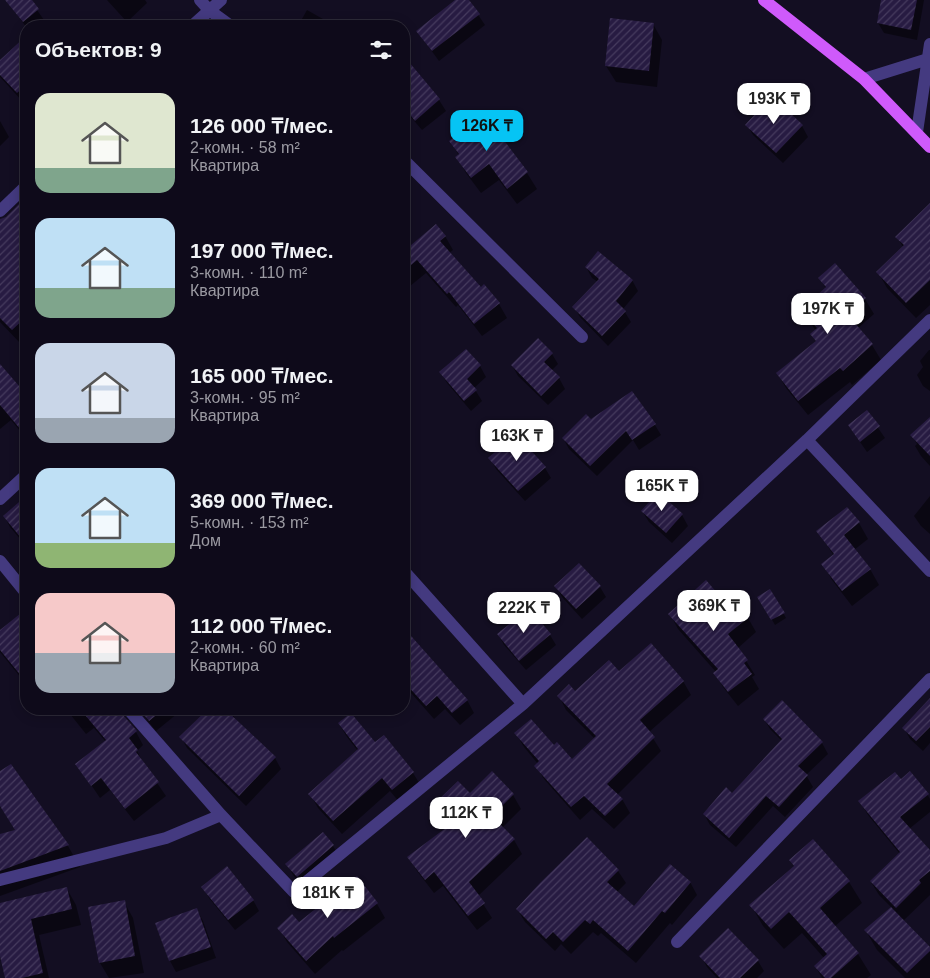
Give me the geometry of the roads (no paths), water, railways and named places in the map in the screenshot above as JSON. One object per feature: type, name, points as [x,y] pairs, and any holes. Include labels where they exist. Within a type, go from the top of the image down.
[{"type":"main road","points":[[764,0],[864,79],[930,147]]},
{"type":"street","points":[[200,0],[209,10],[223,20]]},
{"type":"street","points":[[198,20],[221,0]]},
{"type":"street","points":[[917,132],[930,44]]},
{"type":"street","points":[[864,79],[928,59]]},
{"type":"street","points":[[410,166],[582,337]]},
{"type":"street","points":[[1,207],[20,191]]},
{"type":"street","points":[[133,715],[221,815],[294,892],[523,704],[807,440],[930,320]]},
{"type":"street","points":[[807,440],[930,571]]},
{"type":"street","points":[[0,499],[20,481]]},
{"type":"street","points":[[0,561],[20,586]]},
{"type":"street","points":[[410,578],[523,704]]},
{"type":"street","points":[[677,942],[930,679]]},
{"type":"street","points":[[0,880],[166,838],[221,815]]}]
